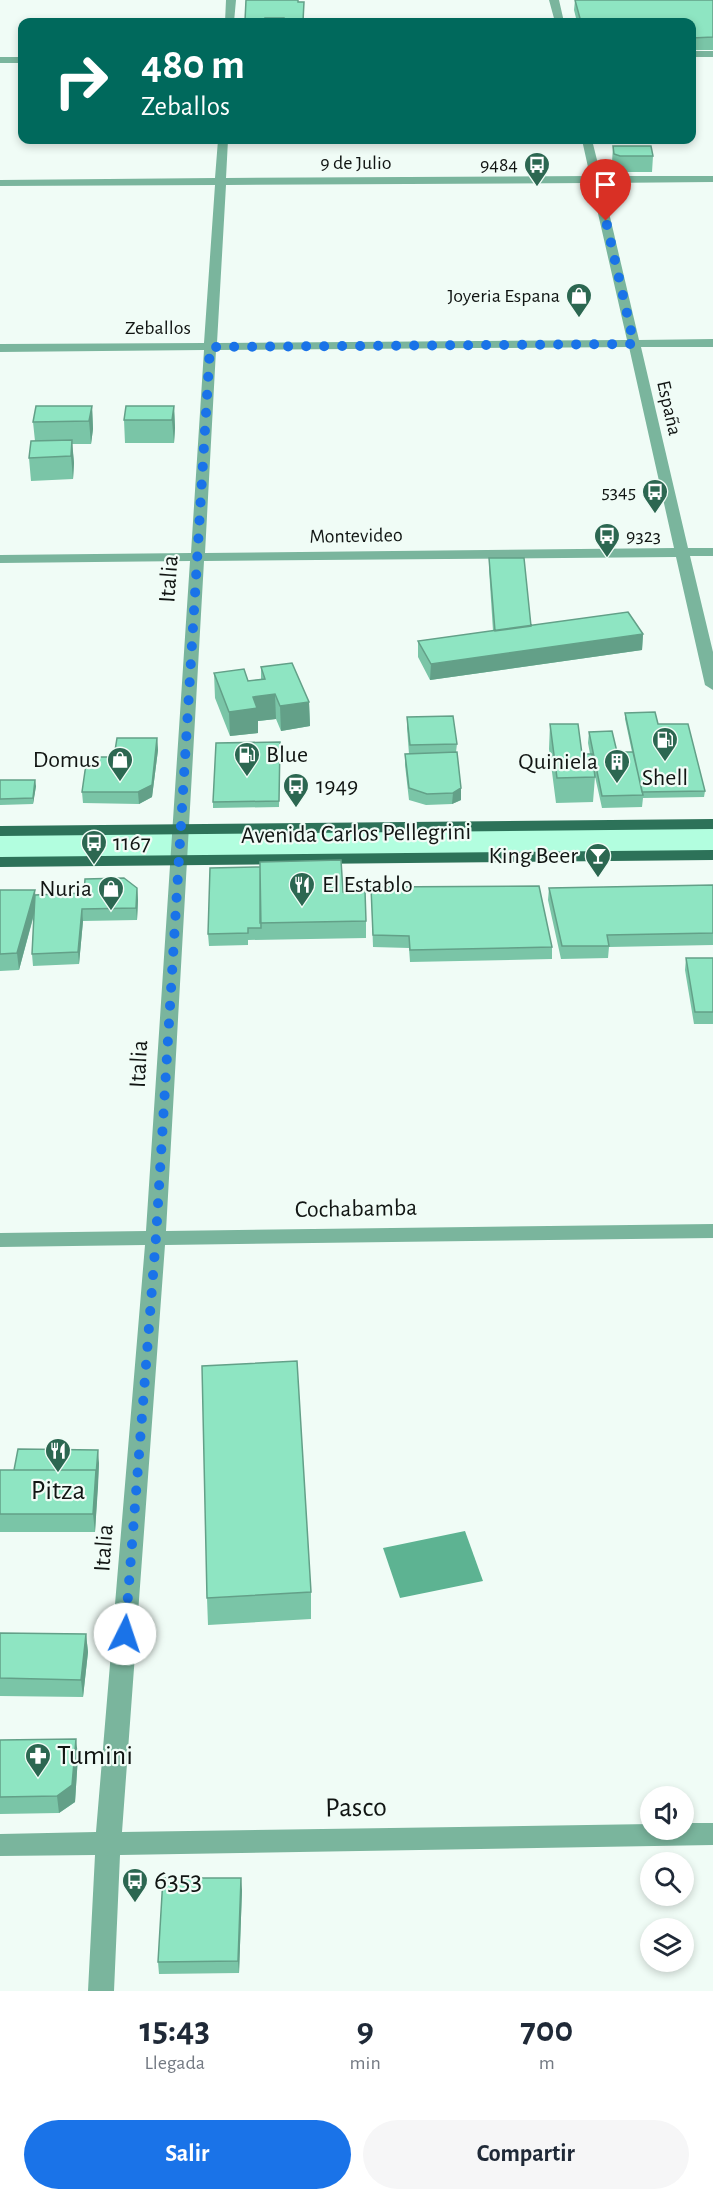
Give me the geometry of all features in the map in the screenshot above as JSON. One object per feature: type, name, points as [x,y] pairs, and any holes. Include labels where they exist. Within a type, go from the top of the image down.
[{"type":"main road","name":"Avenida Carlos Pellegrini","points":[[0,831],[713,824]]},
{"type":"main road","name":"Avenida Carlos Pellegrini","points":[[0,862],[713,855]]},
{"type":"street","points":[[230,18],[231,0]]},
{"type":"street","points":[[554,0],[559,18]]},
{"type":"street","points":[[696,54],[713,54]]},
{"type":"street","points":[[0,60],[18,60]]},
{"type":"street","name":"Italia","points":[[101,1991],[108,1844],[156,1237],[223,144]]},
{"type":"street","name":"España","points":[[588,144],[713,685]]},
{"type":"street","name":"9 de Julio","points":[[0,183],[713,179]]},
{"type":"street","name":"Zeballos","points":[[0,348],[713,343]]},
{"type":"street","name":"Montevideo","points":[[0,559],[713,552]]},
{"type":"street","name":"Cochabamba","points":[[0,1240],[713,1231]]},
{"type":"street","name":"Pasco","points":[[0,1845],[713,1834]]},
{"type":"shaded area","points":[[713,824],[713,855],[0,862],[0,831]]},
{"type":"shaded area","points":[[465,1531],[483,1581],[400,1598],[383,1548]]},
{"type":"building","points":[[246,0],[304,2],[303,18],[245,18]]},
{"type":"building","points":[[575,0],[713,0],[713,37],[696,38],[696,18],[580,18]]},
{"type":"building","points":[[613,146],[651,146],[653,156],[620,156],[614,154]]},
{"type":"building","points":[[36,406],[92,406],[89,421],[33,422]]},
{"type":"building","points":[[126,406],[174,406],[172,420],[124,420]]},
{"type":"building","points":[[72,440],[71,456],[29,458],[31,441]]},
{"type":"building","points":[[489,558],[524,558],[531,626],[495,631]]},
{"type":"building","points":[[628,612],[643,634],[431,664],[418,641]]},
{"type":"building","points":[[292,663],[309,702],[280,706],[275,694],[253,697],[257,708],[229,712],[214,673],[244,669],[248,681],[265,679],[261,667]]},
{"type":"building","name":"Shell","points":[[655,712],[658,724],[688,724],[705,791],[642,792],[625,713]]},
{"type":"building","points":[[453,716],[457,744],[410,745],[407,717]]},
{"type":"building","points":[[550,724],[578,724],[582,754],[592,754],[595,777],[557,778]]},
{"type":"building","name":"Quiniela","points":[[612,731],[617,752],[633,752],[643,795],[602,796],[589,732]]},
{"type":"building","name":"Domus","points":[[117,738],[157,738],[152,785],[138,792],[82,792],[87,757],[114,757]]},
{"type":"building","name":"Blue","points":[[280,742],[279,801],[213,802],[216,743]]},
{"type":"building","points":[[457,752],[461,788],[453,793],[427,794],[409,788],[405,754]]},
{"type":"building","points":[[0,780],[35,780],[33,798],[0,799]]},
{"type":"building","name":"El Establo","points":[[341,860],[343,892],[365,891],[366,921],[260,923],[260,862]]},
{"type":"building","points":[[260,867],[261,928],[248,928],[248,933],[208,934],[210,868]]},
{"type":"building","points":[[124,878],[137,888],[136,908],[82,909],[78,952],[32,954],[35,895],[84,893],[85,879]]},
{"type":"building","points":[[713,885],[713,933],[607,935],[609,946],[562,946],[549,888]]},
{"type":"building","points":[[539,886],[552,947],[410,950],[409,936],[373,935],[371,887]]},
{"type":"building","points":[[0,890],[35,890],[17,953],[0,954]]},
{"type":"building","points":[[686,958],[713,958],[713,1012],[695,1012]]},
{"type":"building","points":[[297,1361],[311,1592],[207,1598],[202,1366]]},
{"type":"building","points":[[18,1449],[98,1450],[96,1475],[96,1470],[14,1470]]},
{"type":"building","points":[[0,1470],[96,1470],[93,1514],[0,1514]]},
{"type":"building","points":[[0,1633],[86,1634],[81,1680],[0,1678]]},
{"type":"building","name":"Tumini","points":[[76,1739],[72,1785],[57,1796],[0,1797],[0,1740]]},
{"type":"building","points":[[163,1878],[241,1878],[238,1961],[158,1962]]},
{"type":"place","name":"9484","points":[[537,188]]},
{"type":"place","name":"Joyeria Espana","points":[[579,319]]},
{"type":"place","name":"5345","points":[[655,515]]},
{"type":"place","name":"9323","points":[[607,559]]},
{"type":"place","name":"Shell","points":[[665,763]]},
{"type":"place","name":"Blue","points":[[247,778]]},
{"type":"place","name":"Domus","points":[[120,783]]},
{"type":"place","name":"Quiniela","points":[[617,785]]},
{"type":"place","name":"1949","points":[[296,809]]},
{"type":"place","name":"1167","points":[[94,866]]},
{"type":"place","name":"King Beer","points":[[598,879]]},
{"type":"place","name":"El Establo","points":[[302,908]]},
{"type":"place","name":"Nuria","points":[[111,912]]},
{"type":"place","name":"Pitza","points":[[58,1474]]},
{"type":"place","name":"Tumini","points":[[38,1779]]},
{"type":"place","name":"6353","points":[[135,1904]]},
{"type":"route","points":[[125,1634],[156,1237],[210,347],[634,344],[606,221]]}]
